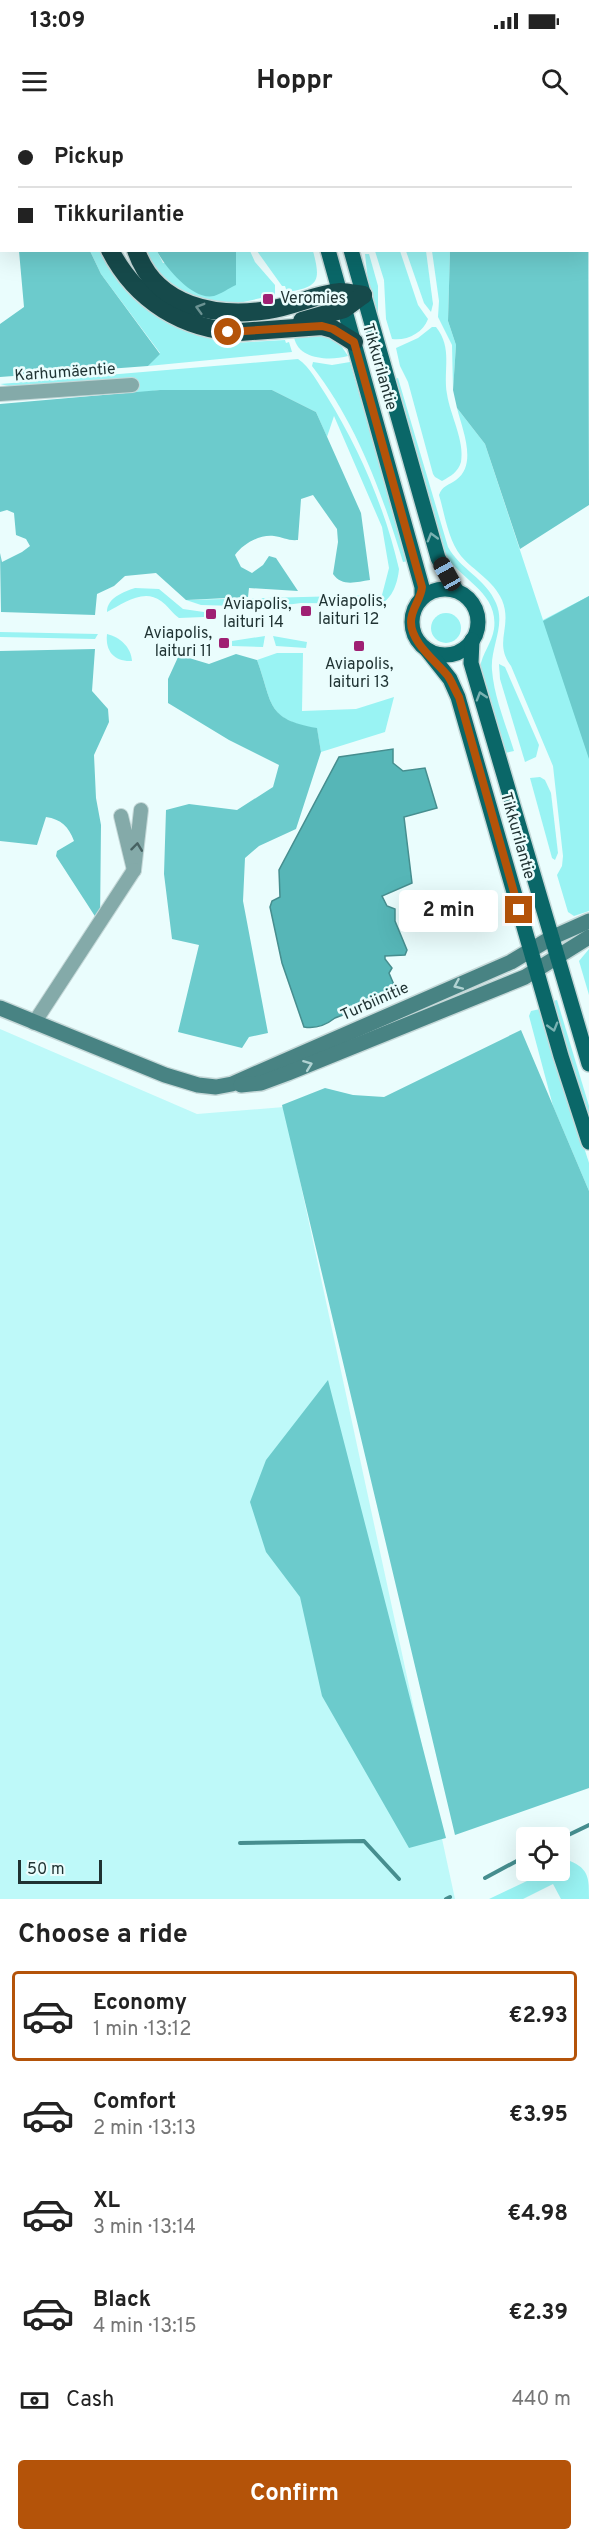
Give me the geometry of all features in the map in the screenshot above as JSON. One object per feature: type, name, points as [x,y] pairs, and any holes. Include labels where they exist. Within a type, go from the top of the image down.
[{"type":"highway","points":[[111,252],[136,288],[152,303],[191,323],[228,332],[322,326],[333,329],[354,342]]},
{"type":"highway","points":[[137,252],[146,271],[169,294],[199,308],[217,312],[270,310],[363,295]]},
{"type":"highway","points":[[274,329],[342,300]]},
{"type":"main road","name":"Tikkurilantie","points":[[328,252],[422,587],[422,597]]},
{"type":"main road","name":"Tikkurilantie","points":[[352,252],[438,558],[456,590]]},
{"type":"main road","points":[[440,589],[456,590],[468,598],[475,607],[478,618],[477,630],[465,649],[450,655],[427,650],[416,638],[411,623],[415,606],[422,597],[440,589]]},
{"type":"main road","name":"Tikkurilantie","points":[[472,640],[471,663],[589,1064]]},
{"type":"main road","name":"Tikkurilantie","points":[[427,650],[450,679],[459,697],[561,1056],[589,1142]]},
{"type":"street","name":"Karhumäentie","points":[[0,393],[132,385]]},
{"type":"street","points":[[34,1023],[134,870],[141,810]]},
{"type":"street","points":[[121,816],[134,870]]},
{"type":"street","name":"Turbiinitie","points":[[0,1008],[176,1078],[198,1085],[216,1087],[232,1084],[511,962],[551,938],[589,921]]},
{"type":"street","name":"Turbiinitie","points":[[232,1084],[261,1083],[413,1024],[537,970],[589,937]]},
{"type":"shaded area","points":[[19,252],[90,252],[101,274],[160,354],[148,366],[0,377],[0,324],[24,307]]},
{"type":"shaded area","points":[[90,252],[105,252],[156,315],[172,324],[214,340],[232,343],[285,340],[286,343],[289,342],[292,352],[148,366],[160,353],[101,274]]},
{"type":"shaded area","points":[[145,252],[158,252],[163,263],[235,258],[236,252],[250,252],[255,262],[275,285],[275,295],[225,306],[208,305],[162,281]]},
{"type":"shaded area","points":[[158,252],[236,252],[236,285],[214,296],[206,296],[189,288],[166,265]]},
{"type":"shaded area","points":[[258,252],[313,252],[317,269],[315,281],[306,288],[287,292],[285,286],[282,286]]},
{"type":"shaded area","points":[[375,252],[400,252],[418,305],[428,319],[418,332],[409,337],[392,339],[386,319],[384,280]]},
{"type":"shaded area","points":[[406,252],[426,252],[433,304],[431,312],[424,303]]},
{"type":"shaded area","points":[[432,252],[450,252],[448,321],[456,345],[453,390],[452,345],[438,317],[439,301]]},
{"type":"shaded area","points":[[450,252],[588,252],[589,505],[520,549],[485,444],[457,408],[453,390],[456,345],[448,321]]},
{"type":"shaded area","points":[[365,254],[369,254],[378,286],[378,323],[369,290]]},
{"type":"shaded area","points":[[432,327],[436,327],[441,335],[446,351],[447,394],[462,454],[458,468],[442,481],[433,474],[408,382],[400,366],[396,348],[418,338]]},
{"type":"shaded area","points":[[322,334],[340,344],[348,356],[316,357],[302,350],[294,337]]},
{"type":"shaded area","points":[[298,359],[306,366],[338,415],[370,479],[386,524],[399,569],[391,594],[385,602],[380,604],[301,603],[271,607],[201,605],[186,600],[382,595],[389,568],[382,527],[334,416],[327,437],[316,412],[272,390],[160,390],[131,394],[131,379],[13,387],[0,384]]},
{"type":"shaded area","points":[[313,362],[332,365],[350,362],[408,561],[403,562],[377,485],[355,435],[328,388],[312,366]]},
{"type":"shaded area","points":[[398,378],[448,547],[459,562],[486,587],[499,612],[499,628],[492,661],[493,680],[514,751],[505,753],[480,668],[494,629],[491,605],[445,554],[394,379]]},
{"type":"shaded area","points":[[160,390],[272,390],[316,412],[361,513],[370,580],[345,582],[333,574],[338,542],[337,529],[313,495],[301,499],[298,540],[274,536],[258,538],[235,555],[241,567],[252,573],[263,565],[269,556],[276,558],[298,591],[249,588],[248,597],[186,600],[156,573],[125,576],[114,586],[97,594],[95,615],[1,612],[0,553],[2,562],[30,546],[26,539],[16,535],[14,513],[7,510],[0,512],[0,404]]},
{"type":"shaded area","points":[[457,408],[485,444],[543,620],[589,596],[589,911],[574,916],[568,912],[557,875],[562,866],[563,856],[553,766],[506,657],[503,642],[506,618],[502,600],[494,587],[457,550],[450,535],[439,495],[463,473],[466,465],[467,446]]},
{"type":"shaded area","points":[[135,588],[159,589],[183,609],[204,612],[204,617],[179,618],[161,601],[147,596],[133,599],[107,612],[113,599]]},
{"type":"shaded area","points":[[589,596],[589,759],[543,621]]},
{"type":"shaded area","points":[[446,613],[457,617],[461,628],[457,639],[446,643],[435,639],[431,628],[435,617]]},
{"type":"shaded area","points":[[0,632],[98,634],[95,639],[0,637]]},
{"type":"shaded area","points":[[107,634],[124,643],[130,651],[132,661],[121,660],[112,655],[108,646]]},
{"type":"shaded area","points":[[265,636],[263,647],[232,646],[232,641]]},
{"type":"shaded area","points":[[273,636],[307,642],[306,648],[276,646]]},
{"type":"shaded area","points":[[95,649],[92,691],[108,709],[109,722],[94,755],[96,798],[101,825],[100,924],[56,856],[57,851],[74,841],[64,824],[46,817],[37,845],[0,841],[0,651]]},
{"type":"shaded area","points":[[277,653],[303,653],[302,711],[356,709],[394,697],[385,732],[321,752],[317,729],[288,720],[279,714],[269,698],[257,660]]},
{"type":"shaded area","points":[[236,654],[257,660],[269,698],[279,714],[288,720],[317,728],[321,752],[296,829],[259,846],[245,858],[243,901],[268,1033],[249,1037],[242,1048],[178,1032],[199,945],[172,939],[164,874],[166,810],[189,804],[237,810],[273,787],[279,765],[229,740],[168,703],[168,679],[179,655],[209,664]]},
{"type":"shaded area","points":[[499,664],[505,667],[539,745],[536,757],[525,762],[500,679]]},
{"type":"shaded area","points":[[393,749],[393,763],[403,771],[425,768],[437,808],[404,817],[412,883],[382,896],[387,906],[395,909],[395,921],[407,950],[405,955],[385,956],[392,968],[389,973],[395,987],[385,999],[320,1026],[304,1027],[282,963],[270,907],[272,901],[280,897],[279,870],[339,757]]},
{"type":"shaded area","points":[[540,777],[545,780],[551,793],[558,853],[555,860],[552,858],[530,778]]},
{"type":"shaded area","points":[[589,949],[589,995],[579,961]]},
{"type":"shaded area","points":[[557,1000],[589,1106],[589,1122],[553,1001]]},
{"type":"shaded area","points":[[540,1009],[589,1163],[589,1191],[553,1106],[529,1016],[531,1011]]},
{"type":"shaded area","points":[[0,1029],[197,1114],[284,1107],[455,1899],[0,1899]]},
{"type":"shaded area","points":[[521,1030],[589,1191],[589,1788],[455,1835],[282,1105],[325,1088],[353,1095],[384,1097]]},
{"type":"shaded area","points":[[328,1380],[446,1838],[409,1848],[322,1696],[300,1597],[266,1552],[250,1502],[266,1460]]},
{"type":"shaded area","points":[[570,1861],[581,1867],[587,1875],[589,1885],[589,1899],[561,1899],[553,1884],[523,1899],[489,1899],[527,1881],[570,1881]]},
{"type":"waterway","points":[[570,1834],[589,1825]]},
{"type":"waterway","points":[[240,1843],[364,1841],[399,1879]]},
{"type":"waterway","points":[[485,1878],[516,1861]]},
{"type":"waterway","points":[[446,1899],[450,1897]]},
{"type":"place","name":"Veromies","points":[[268,299]]},
{"type":"place","name":"Aviapolis, laituri 12","points":[[306,611]]},
{"type":"place","name":"Aviapolis, laituri 14","points":[[211,614]]},
{"type":"place","name":"Aviapolis, laituri 11","points":[[224,643]]},
{"type":"place","name":"Aviapolis, laituri 13","points":[[359,646]]},
{"type":"route","points":[[228,332],[322,326],[333,329],[354,342],[422,587],[422,597],[412,615],[412,630],[419,643],[450,679],[459,697],[519,910]]}]
